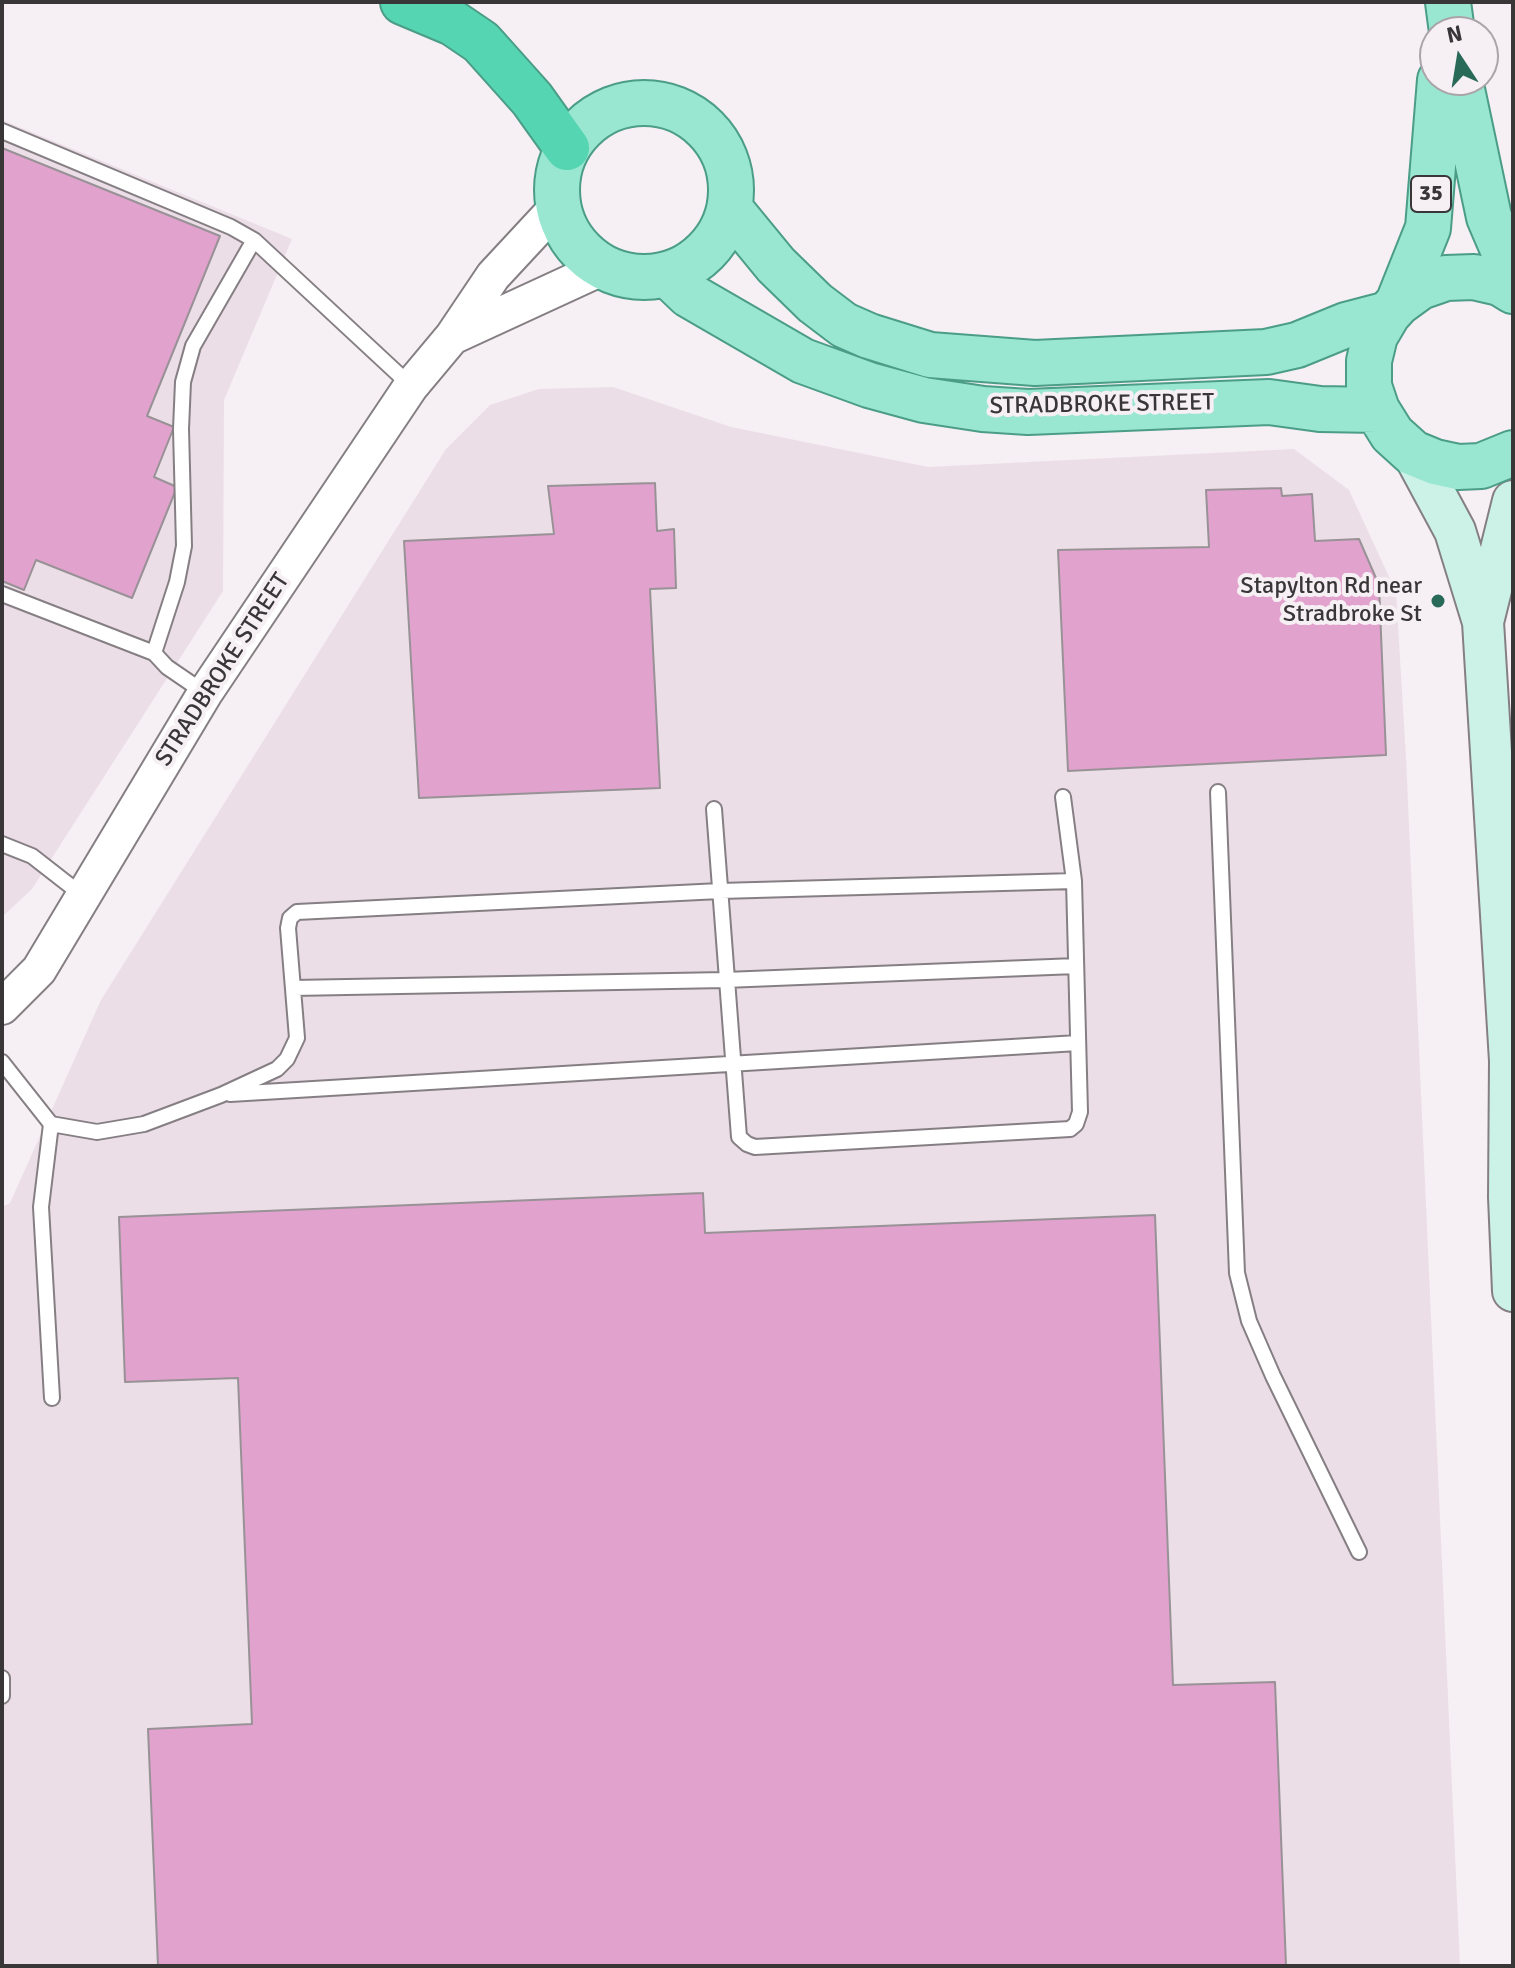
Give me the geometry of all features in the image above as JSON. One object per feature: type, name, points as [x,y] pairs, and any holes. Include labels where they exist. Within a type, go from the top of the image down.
[{"type":"highway","points":[[403,2],[453,23],[481,42],[532,99],[567,148]]},
{"type":"main road","name":"35","points":[[1393,309],[1428,228],[1439,96]]},
{"type":"main road","name":"35","points":[[1463,96],[1489,217],[1513,273]]},
{"type":"main road","points":[[634,103],[662,104],[688,114],[710,131],[725,155],[732,181],[730,209],[721,231],[707,250],[689,265],[667,274],[646,277],[624,275],[604,267],[583,252],[566,231],[558,206],[558,176],[567,148],[584,126],[607,111],[634,103]]},
{"type":"main road","name":"STRADBROKE STREET","points":[[730,209],[776,265],[815,303],[844,325],[930,355],[1035,363],[1266,352],[1297,345],[1393,309],[1420,287],[1446,278],[1474,277],[1500,283],[1513,291]]},
{"type":"main road","name":"STRADBROKE STREET","points":[[667,274],[689,295],[803,361],[869,385],[924,400],[1028,412],[1269,402],[1320,409],[1377,410]]},
{"type":"main road","points":[[1393,309],[1375,336],[1369,361],[1369,386],[1377,410],[1392,434],[1413,453],[1455,531],[1483,622],[1512,1065],[1509,1197],[1513,1291]]},
{"type":"main road","points":[[1413,453],[1458,467],[1481,466],[1513,453]]},
{"type":"main road","points":[[1483,622],[1513,501]]},
{"type":"street","name":"STRADBROKE STREET","points":[[2,1007],[39,970],[205,693],[411,386],[452,337],[493,276],[558,206]]},
{"type":"street","name":"STRADBROKE STREET","points":[[452,337],[604,267]]},
{"type":"lane","points":[[2,131],[231,227],[254,240],[411,386]]},
{"type":"lane","points":[[154,653],[177,582],[184,546],[183,382],[193,346],[254,240]]},
{"type":"lane","points":[[2,594],[154,653],[167,667],[205,693]]},
{"type":"lane","points":[[1218,792],[1237,1273],[1249,1321],[1359,1552]]},
{"type":"lane","points":[[714,809],[739,1137],[755,1147],[1070,1129],[1076,1124],[1080,1112],[1074,881],[1063,797]]},
{"type":"lane","points":[[2,844],[43,863],[82,895]]},
{"type":"lane","points":[[2,1062],[51,1124],[97,1132],[144,1124],[221,1095],[277,1069],[287,1059],[297,1038],[288,928],[290,918],[297,912],[720,891],[1074,881]]},
{"type":"lane","points":[[293,988],[725,980],[1076,966]]},
{"type":"lane","points":[[221,1095],[1078,1043]]},
{"type":"lane","points":[[51,1124],[41,1207],[52,1398]]},
{"type":"lane","points":[[2,1678],[2,1696]]},
{"type":"shaded area","points":[[2,120],[292,239],[224,400],[223,591],[32,889],[2,917]]},
{"type":"shaded area","points":[[613,387],[731,427],[928,467],[1294,449],[1349,490],[1396,592],[1460,1966],[2,1966],[2,1207],[10,1203],[101,1000],[446,449],[490,405],[539,389]]},
{"type":"building","points":[[2,148],[220,236],[147,416],[174,427],[154,477],[177,487],[132,598],[36,560],[24,590],[2,581]]},
{"type":"building","points":[[655,483],[657,531],[674,529],[676,588],[650,589],[660,788],[419,798],[404,541],[554,534],[548,486]]},
{"type":"building","points":[[1281,488],[1282,496],[1312,494],[1315,541],[1359,539],[1379,585],[1386,755],[1068,771],[1058,550],[1209,547],[1206,490]]},
{"type":"building","points":[[703,1193],[705,1233],[1155,1215],[1173,1685],[1275,1682],[1286,1966],[158,1966],[148,1729],[252,1724],[238,1378],[125,1382],[119,1217]]},
{"type":"place","name":"Stapylton Rd near Stradbroke St","points":[[1438,601]]}]
